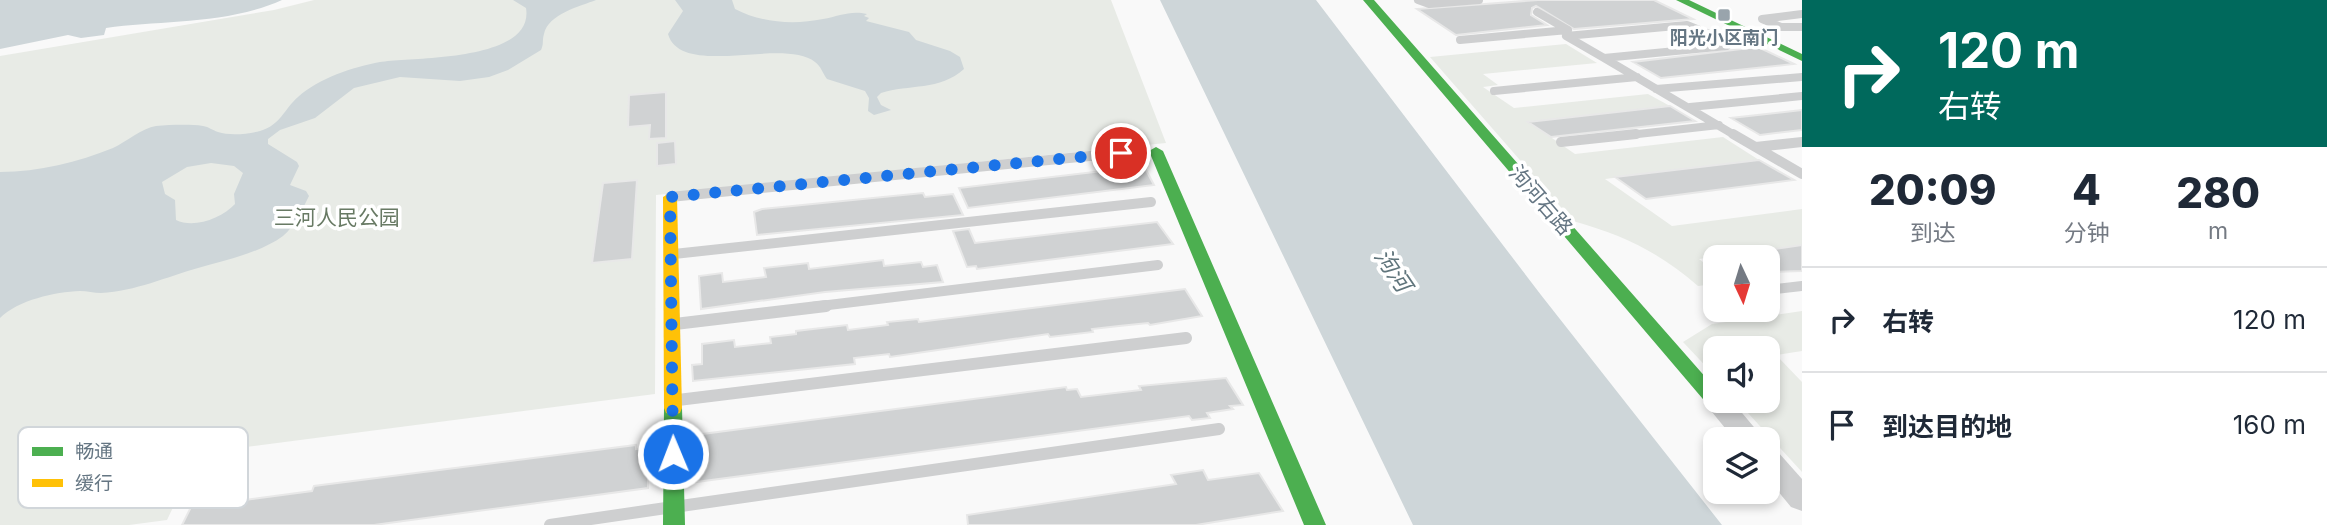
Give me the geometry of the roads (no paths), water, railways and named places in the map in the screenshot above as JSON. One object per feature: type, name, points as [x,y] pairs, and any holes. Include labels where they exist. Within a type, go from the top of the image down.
[{"type":"street","name":"泃河右路","points":[[1367,0],[1703,386]]},
{"type":"street","points":[[1681,0],[1802,58]]},
{"type":"street","points":[[1156,151],[1315,525]]},
{"type":"street","points":[[670,197],[674,525]]},
{"type":"street","name":"泃河右路","points":[[1726,413],[1739,427]]},
{"type":"street","points":[[1780,474],[1802,499]]},
{"type":"lane","points":[[1418,0],[1429,4],[1479,0]]},
{"type":"lane","points":[[1537,12],[1577,35]]},
{"type":"lane","points":[[1802,14],[1762,19],[1781,27],[1802,27]]},
{"type":"lane","points":[[1735,26],[1769,23]]},
{"type":"lane","points":[[1603,58],[1729,44],[1701,28],[1687,25],[1566,36],[1603,58],[1637,77],[1802,174]]},
{"type":"lane","points":[[1460,40],[1568,30]]},
{"type":"lane","points":[[1656,89],[1797,75],[1802,77]]},
{"type":"lane","points":[[1494,91],[1637,77]]},
{"type":"lane","points":[[1689,108],[1802,96]]},
{"type":"lane","points":[[1560,142],[1719,125]]},
{"type":"lane","points":[[1756,147],[1802,142]]},
{"type":"lane","points":[[670,197],[1121,153]]},
{"type":"lane","points":[[671,255],[1151,202]]},
{"type":"lane","points":[[672,324],[1158,265]]},
{"type":"lane","points":[[1780,289],[1802,286]]},
{"type":"lane","points":[[673,400],[1186,338]]},
{"type":"lane","points":[[550,525],[1219,429]]},
{"type":"water","points":[[0,0],[282,0],[261,8],[217,18],[106,28],[104,35],[81,38],[68,35],[0,49]]},
{"type":"water","points":[[513,0],[596,0],[558,16],[547,27],[541,50],[508,70],[489,77],[460,81],[400,77],[354,88],[315,118],[280,130],[268,139],[268,144],[297,162],[299,166],[290,185],[306,191],[309,196],[291,228],[274,242],[242,255],[126,290],[101,293],[70,292],[37,298],[17,306],[0,318],[0,172],[44,168],[86,158],[113,148],[156,126],[198,125],[233,134],[260,131],[278,121],[306,90],[348,70],[380,62],[468,53],[511,39],[524,26],[526,8]],"holes":[[[211,163],[234,166],[243,173],[234,194],[235,204],[223,214],[207,221],[191,223],[176,220],[175,200],[165,194],[162,182],[187,167]]]},
{"type":"water","points":[[675,0],[732,0],[735,9],[745,14],[778,22],[812,21],[850,13],[867,14],[864,16],[869,18],[866,21],[909,32],[916,40],[950,51],[960,57],[964,69],[935,84],[881,93],[877,97],[881,105],[891,110],[874,115],[868,111],[869,98],[865,91],[827,79],[815,62],[800,55],[780,53],[712,56],[692,54],[677,47],[668,34],[683,11]]},
{"type":"water","name":"泃河","points":[[1160,0],[1316,0],[1541,295],[1722,525],[1413,525]]},
{"type":"place","name":"阳光小区南门","points":[[1724,15]]},
{"type":"park label","name":"三河人民公园","points":[[337,217]]}]
